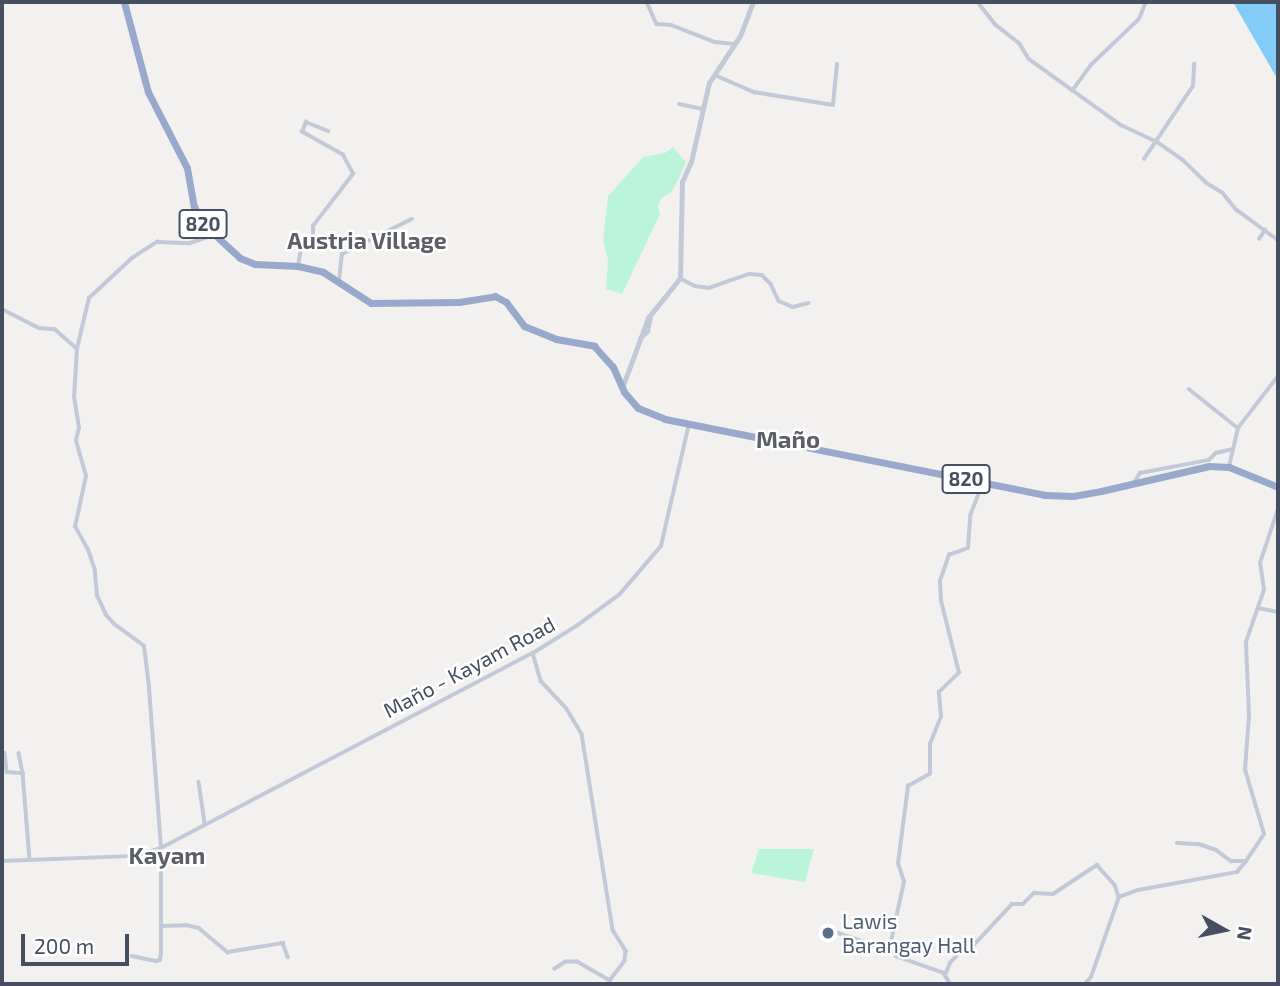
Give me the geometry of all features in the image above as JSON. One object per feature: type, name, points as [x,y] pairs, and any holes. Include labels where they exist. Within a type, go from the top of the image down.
[{"type":"highway","name":"820","points":[[124,2],[148,92],[187,168],[194,206],[201,222],[228,250],[254,264],[298,266],[323,272],[361,298],[377,304],[459,302],[495,296],[501,298],[524,326],[556,339],[594,346],[612,367],[622,388],[638,408],[651,415],[689,424],[1058,496],[1101,491],[1209,466],[1229,467],[1278,487]]},
{"type":"street","points":[[647,2],[657,24],[671,25],[715,42],[733,44]]},
{"type":"street","points":[[622,388],[651,314],[680,278],[682,182],[691,162],[709,83],[746,22],[753,2]]},
{"type":"street","points":[[978,2],[996,25],[1020,44],[1028,59],[1126,128],[1156,141],[1183,160],[1207,183],[1223,193],[1237,210],[1278,240]]},
{"type":"street","points":[[1072,91],[1091,65],[1139,19],[1146,2]]},
{"type":"street","points":[[715,75],[754,92],[833,105],[837,64]]},
{"type":"street","points":[[1144,159],[1193,86],[1194,64]]},
{"type":"street","points":[[679,104],[703,109]]},
{"type":"street","points":[[298,266],[301,249],[313,235],[313,226],[353,174],[343,155],[302,132],[306,122],[328,131]]},
{"type":"street","points":[[339,283],[342,254],[412,219]]},
{"type":"street","points":[[1259,239],[1265,230]]},
{"type":"street","points":[[132,956],[160,960],[162,926],[161,848],[144,646],[106,615],[97,596],[95,571],[88,550],[75,527],[83,500],[86,475],[76,440],[79,428],[74,398],[77,349],[89,298],[132,258],[157,242],[190,243],[214,236]]},
{"type":"street","points":[[680,278],[695,286],[709,288],[749,274],[762,275],[771,284],[779,301],[793,307],[808,303]]},
{"type":"street","points":[[2,309],[39,327],[55,329],[77,349]]},
{"type":"street","points":[[1229,467],[1238,428],[1278,376]]},
{"type":"street","points":[[1189,389],[1238,428]]},
{"type":"street","name":"Maño - Kayam Road","points":[[2,861],[135,856],[161,848],[533,653],[602,609],[636,578],[656,554],[667,529],[689,424]]},
{"type":"street","points":[[1135,482],[1140,473],[1209,460],[1216,453],[1233,449]]},
{"type":"street","points":[[889,950],[904,882],[898,867],[908,786],[930,774],[931,738],[941,717],[939,692],[956,677],[960,669],[941,601],[940,581],[949,555],[968,548],[970,516],[982,482]]},
{"type":"street","points":[[1119,897],[1138,890],[1237,872],[1265,834],[1245,770],[1249,715],[1247,635],[1264,590],[1260,563],[1278,509]]},
{"type":"street","points":[[1258,608],[1278,612]]},
{"type":"street","points":[[533,653],[541,681],[567,709],[582,734],[613,930],[626,951],[625,961],[610,981]]},
{"type":"street","points":[[5,752],[7,772],[23,773]]},
{"type":"street","points":[[19,753],[30,860]]},
{"type":"street","points":[[199,782],[205,823]]},
{"type":"street","points":[[1177,843],[1199,844],[1216,850],[1231,861],[1246,861]]},
{"type":"street","points":[[945,975],[950,963],[961,951],[973,946],[1012,904],[1023,904],[1034,893],[1053,894],[1097,865],[1115,885],[1119,897],[1091,977],[1086,984]]},
{"type":"street","points":[[162,926],[186,925],[199,928],[228,952],[283,943],[288,957]]},
{"type":"street","points":[[835,932],[889,950],[897,957],[945,975],[950,984]]},
{"type":"street","points":[[555,969],[566,962],[577,962],[616,984]]},
{"type":"green space","points":[[673,147],[686,162],[680,176],[672,192],[661,198],[658,207],[660,214],[622,294],[606,289],[608,260],[603,241],[608,196],[643,157],[665,153]]},
{"type":"green space","points":[[759,849],[814,849],[805,882],[751,873]]},
{"type":"water","points":[[1233,2],[1278,2],[1278,80],[1252,35]]},
{"type":"place","name":"Lawis Barangay Hall","points":[[828,933]]},
{"type":"district","name":"Austria Village","points":[[367,240]]},
{"type":"district","name":"Maño","points":[[788,439]]},
{"type":"district","name":"Kayam","points":[[167,855]]}]
